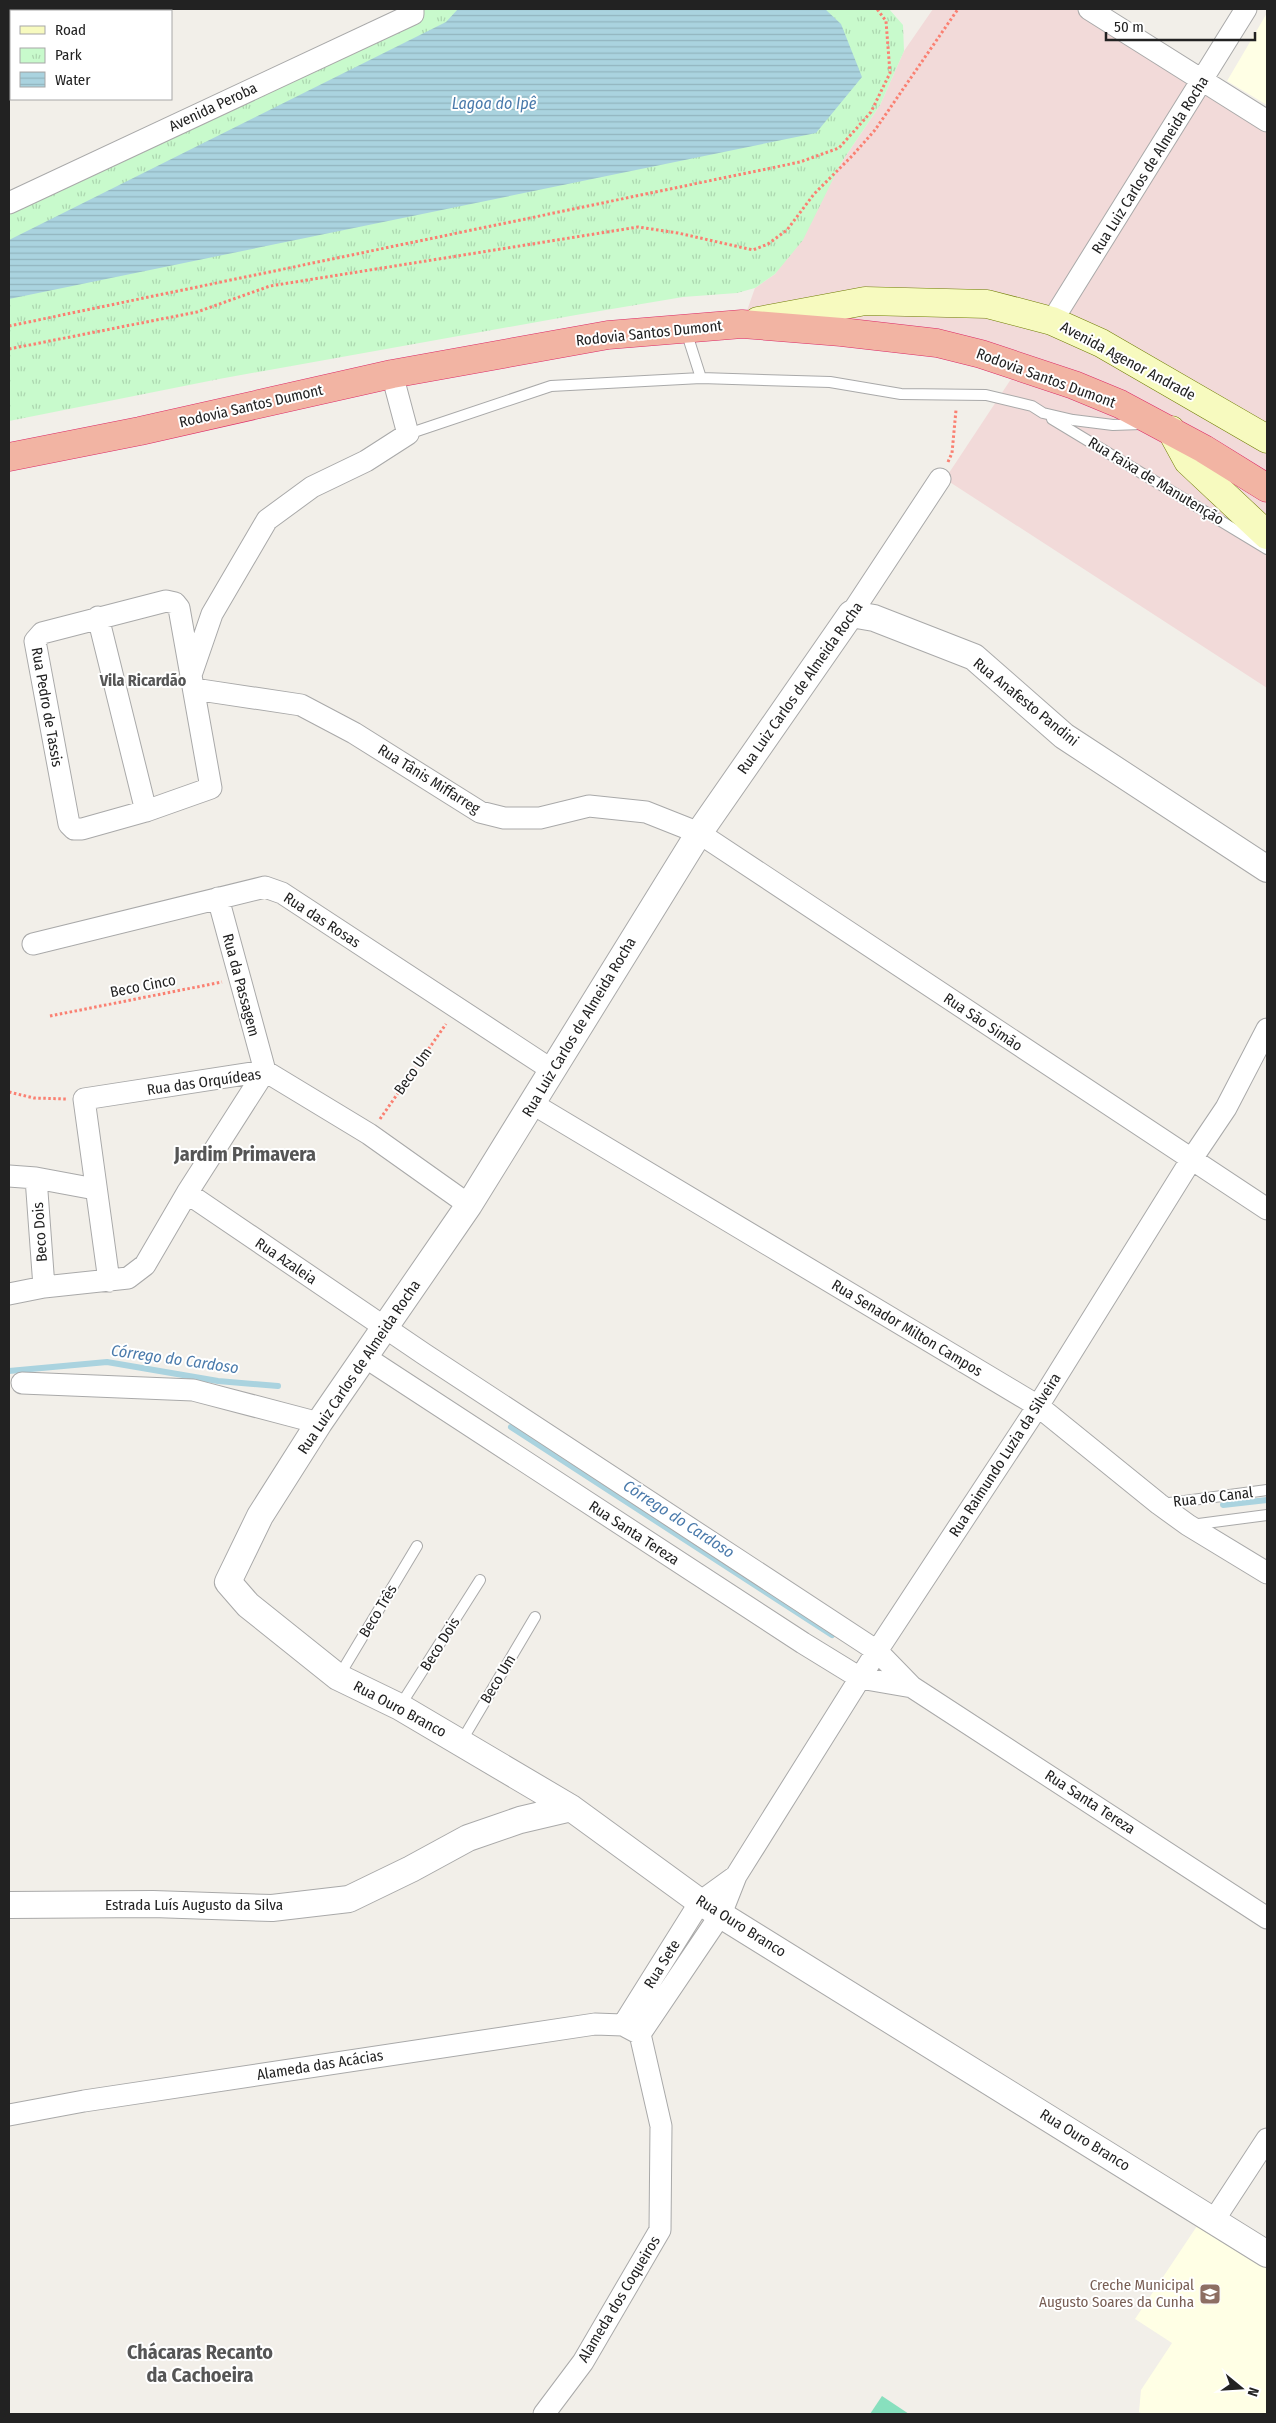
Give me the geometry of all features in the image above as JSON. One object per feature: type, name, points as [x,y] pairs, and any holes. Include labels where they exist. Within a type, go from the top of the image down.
[{"type":"highway","name":"Rodovia Santos Dumont","points":[[9,457],[140,431],[392,374],[608,334],[742,324],[841,332],[937,343],[981,354],[1074,385],[1120,404],[1164,427],[1267,488]]},
{"type":"main road","name":"Avenida Agenor Andrade","points":[[742,324],[865,301],[987,304],[1052,321],[1101,343],[1267,439]]},
{"type":"main road","points":[[1164,427],[1188,461],[1267,535]]},
{"type":"street","name":"Avenida Peroba","points":[[9,202],[413,14],[413,9]]},
{"type":"street","points":[[1089,9],[1267,121]]},
{"type":"street","name":"Rua Luiz Carlos de Almeida Rocha","points":[[1052,321],[1246,9]]},
{"type":"street","points":[[98,617],[146,811],[211,788],[192,682],[212,614],[267,520],[312,487],[366,461],[408,434],[392,374]]},
{"type":"street","name":"Rua Luiz Carlos de Almeida Rocha","points":[[228,1582],[260,1516],[319,1423],[469,1205],[699,833],[851,614],[940,479]]},
{"type":"street","name":"Rua Pedro de Tassis","points":[[146,811],[82,829],[74,829],[68,824],[35,642],[42,633],[98,617],[166,601],[175,603],[179,608],[192,682]]},
{"type":"street","name":"Rua Anafesto Pandini","points":[[851,614],[874,618],[974,658],[1064,736],[1267,869]]},
{"type":"street","name":"Rua Tânis Miffarreg","points":[[192,682],[301,705],[354,733],[480,812],[504,818],[540,818],[589,806],[646,812],[699,833]]},
{"type":"street","name":"Rua São Simão","points":[[699,833],[1267,1209]]},
{"type":"street","name":"Rua Anafesto Pandini","points":[[1212,834],[1267,859]]},
{"type":"street","name":"Rua das Rosas","points":[[34,944],[266,887],[282,892],[456,1009],[552,1070]]},
{"type":"street","name":"Rua da Passagem","points":[[218,898],[265,1071]]},
{"type":"street","name":"Rua Raimundo Luzia da Silveira","points":[[711,1908],[736,1876],[877,1651],[1038,1406],[1191,1160],[1226,1108],[1267,1029]]},
{"type":"street","points":[[9,1294],[44,1287],[128,1278],[145,1265],[187,1193],[265,1071]]},
{"type":"street","name":"Rua das Orquídeas","points":[[84,1099],[265,1071],[369,1134],[469,1205]]},
{"type":"street","points":[[84,1099],[109,1281]]},
{"type":"street","name":"Rua Senador Milton Campos","points":[[533,1104],[1038,1406],[1159,1504],[1188,1525],[1267,1573]]},
{"type":"street","points":[[9,1176],[36,1178],[96,1189]]},
{"type":"street","name":"Beco Dois","points":[[36,1178],[44,1287]]},
{"type":"street","name":"Rua Azaleia","points":[[187,1193],[386,1328]]},
{"type":"street","name":"Rua Santa Tereza","points":[[386,1328],[877,1651],[912,1687],[1267,1918]]},
{"type":"street","name":"Rua Santa Tereza","points":[[366,1357],[802,1643],[860,1678],[912,1687]]},
{"type":"street","points":[[22,1384],[193,1390],[319,1423]]},
{"type":"street","name":"Rua Ouro Branco","points":[[228,1582],[248,1605],[338,1677],[400,1707],[571,1808],[711,1908],[1267,2254]]},
{"type":"street","name":"Estrada Luís Augusto da Silva","points":[[9,1905],[153,1904],[272,1908],[349,1899],[411,1869],[468,1838],[520,1820],[571,1808]]},
{"type":"street","name":"Rua Sete","points":[[632,2030],[711,1908]]},
{"type":"street","name":"Alameda das Acácias","points":[[9,2116],[84,2101],[595,2024],[632,2030]]},
{"type":"street","name":"Alameda dos Coqueiros","points":[[544,2414],[582,2362],[660,2230],[661,2126],[632,2030]]},
{"type":"street","points":[[1214,2220],[1267,2139]]},
{"type":"lane","points":[[684,327],[701,378]]},
{"type":"lane","name":"Rua Faixa de Manutenção","points":[[408,434],[551,386],[701,378],[830,382],[901,394],[959,394],[995,397],[1032,406],[1267,549]]},
{"type":"lane","name":"Rua Faixa de Manutenção","points":[[1043,413],[1072,420],[1113,425],[1164,427]]},
{"type":"lane","name":"Rua do Canal","points":[[1159,1504],[1267,1490]]},
{"type":"lane","name":"Rua do Canal","points":[[1188,1525],[1267,1515]]},
{"type":"lane","name":"Beco Três","points":[[338,1677],[417,1546]]},
{"type":"lane","name":"Beco Dois","points":[[400,1707],[480,1580]]},
{"type":"lane","name":"Beco Um","points":[[461,1742],[535,1617]]},
{"type":"path","points":[[9,326],[800,162],[839,148],[871,112],[890,73],[886,21],[877,9]]},
{"type":"path","points":[[9,349],[197,312],[270,286],[638,227],[678,233],[753,250],[768,244],[787,230],[814,194],[864,143],[958,9]]},
{"type":"path","points":[[940,479],[952,453],[953,426],[959,394]]},
{"type":"path","name":"Beco Cinco","points":[[50,1016],[240,979]]},
{"type":"path","name":"Beco Um","points":[[369,1134],[456,1009]]},
{"type":"path","points":[[9,1092],[34,1098],[84,1099]]},
{"type":"shaded area","points":[[933,9],[1086,9],[1267,123],[1267,688],[945,479],[1019,367],[743,322],[755,288],[775,274],[841,163],[880,105],[904,51]]},
{"type":"shaded area","points":[[1267,13],[1267,105],[1227,81]]},
{"type":"shaded area","name":"Creche Municipal Augusto Soares da Cunha","points":[[1199,2223],[1267,2269],[1267,2414],[1143,2414],[1139,2412],[1141,2390],[1172,2343],[1135,2319]]},
{"type":"green space","points":[[416,9],[889,9],[903,25],[904,51],[880,105],[841,163],[803,240],[775,274],[755,288],[737,293],[683,297],[576,315],[219,379],[9,421],[9,209]]},
{"type":"green space","points":[[882,2396],[909,2414],[870,2414]]},
{"type":"water","name":"Lagoa do Ipê","points":[[458,9],[825,9],[841,24],[862,77],[816,133],[9,299],[9,240],[446,22]]},
{"type":"waterway","name":"Córrego do Cardoso","points":[[9,1371],[107,1362],[218,1381],[278,1386]]},
{"type":"waterway","name":"Córrego do Cardoso","points":[[511,1427],[832,1635]]},
{"type":"waterway","name":"Córrego do Cardoso","points":[[1223,1505],[1267,1500]]},
{"type":"place","name":"Creche Municipal Augusto Soares da Cunha","points":[[1210,2294]]},
{"type":"district","name":"Vila Ricardão","points":[[143,680]]},
{"type":"district","name":"Jardim Primavera","points":[[245,1154]]},
{"type":"district","name":"Chácaras Recanto da Cachoeira","points":[[200,2364]]}]
